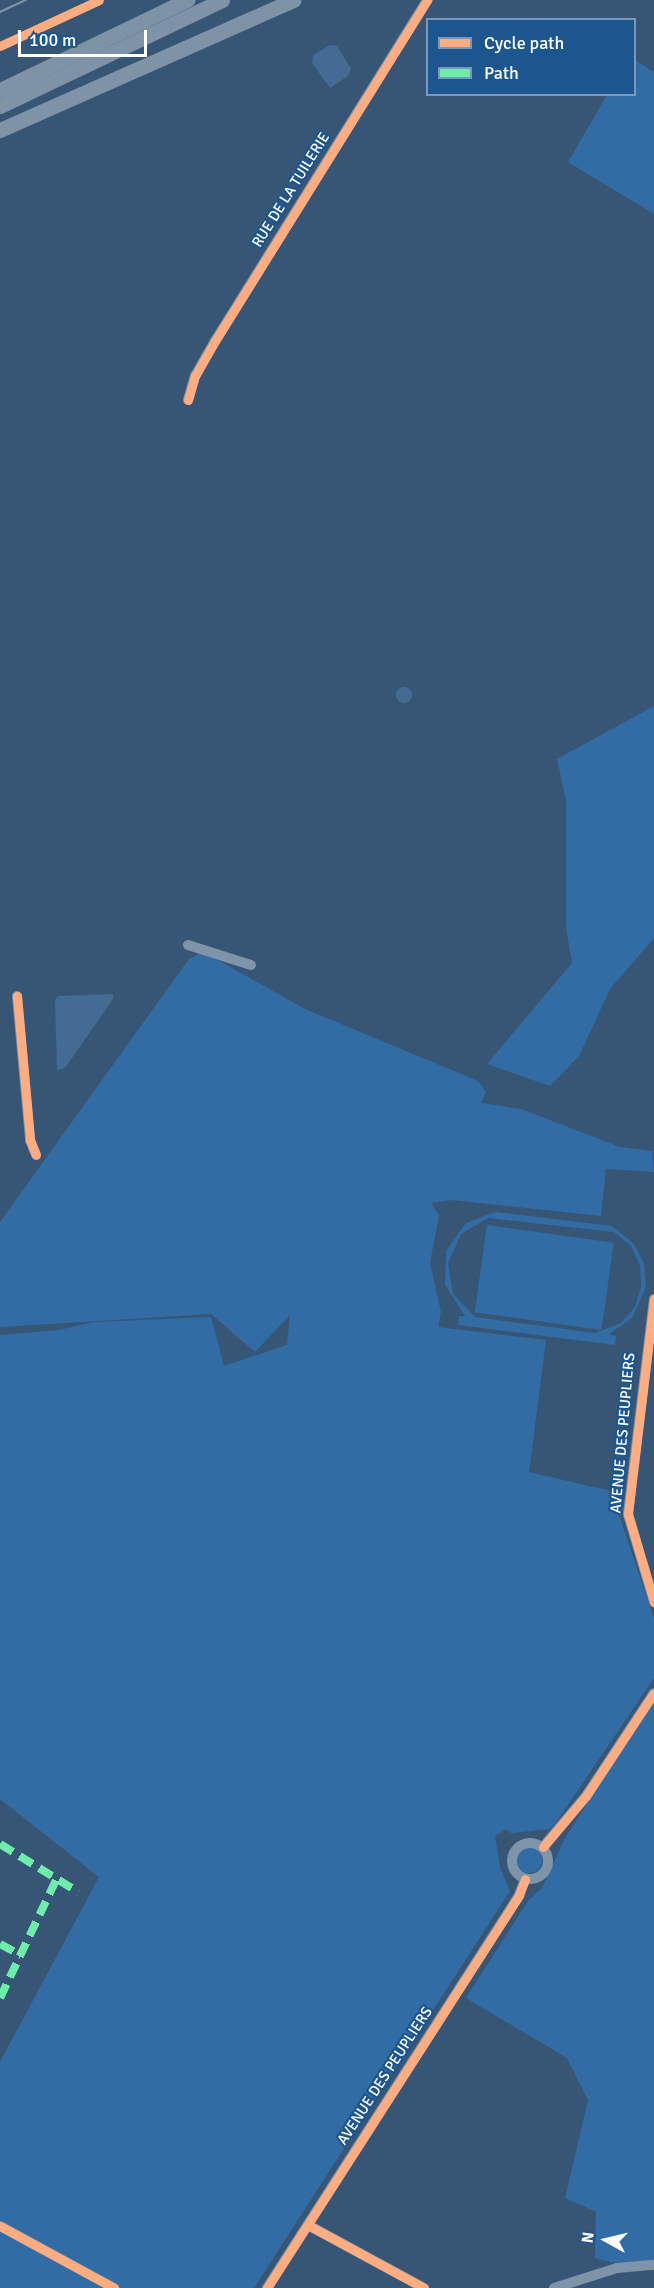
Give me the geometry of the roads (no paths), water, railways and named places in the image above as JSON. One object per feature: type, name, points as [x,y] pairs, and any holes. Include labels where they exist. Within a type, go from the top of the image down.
[{"type":"highway","points":[[0,90],[187,0]]},
{"type":"highway","points":[[0,106],[222,0]]},
{"type":"highway","points":[[0,130],[294,0]]},
{"type":"street","name":"RUE DE LA TUILERIE","points":[[188,400],[195,376],[215,341],[427,0]]},
{"type":"street","points":[[188,945],[251,965]]},
{"type":"street","points":[[17,996],[28,1129],[36,1155]]},
{"type":"street","name":"AVENUE DES PEUPLIERS","points":[[654,1299],[628,1514],[654,1602]]},
{"type":"street","points":[[543,1847],[586,1796],[654,1693]]},
{"type":"street","points":[[531,1842],[543,1847],[548,1859],[546,1871],[537,1878],[525,1879],[513,1867],[514,1851],[531,1842]]},
{"type":"street","name":"AVENUE DES PEUPLIERS","points":[[267,2288],[519,1896],[525,1879]]},
{"type":"street","points":[[308,2225],[424,2288]]},
{"type":"street","points":[[0,2226],[114,2288]]},
{"type":"street","points":[[554,2288],[617,2268],[654,2265]]},
{"type":"tram line","points":[[0,12],[26,0]]}]
